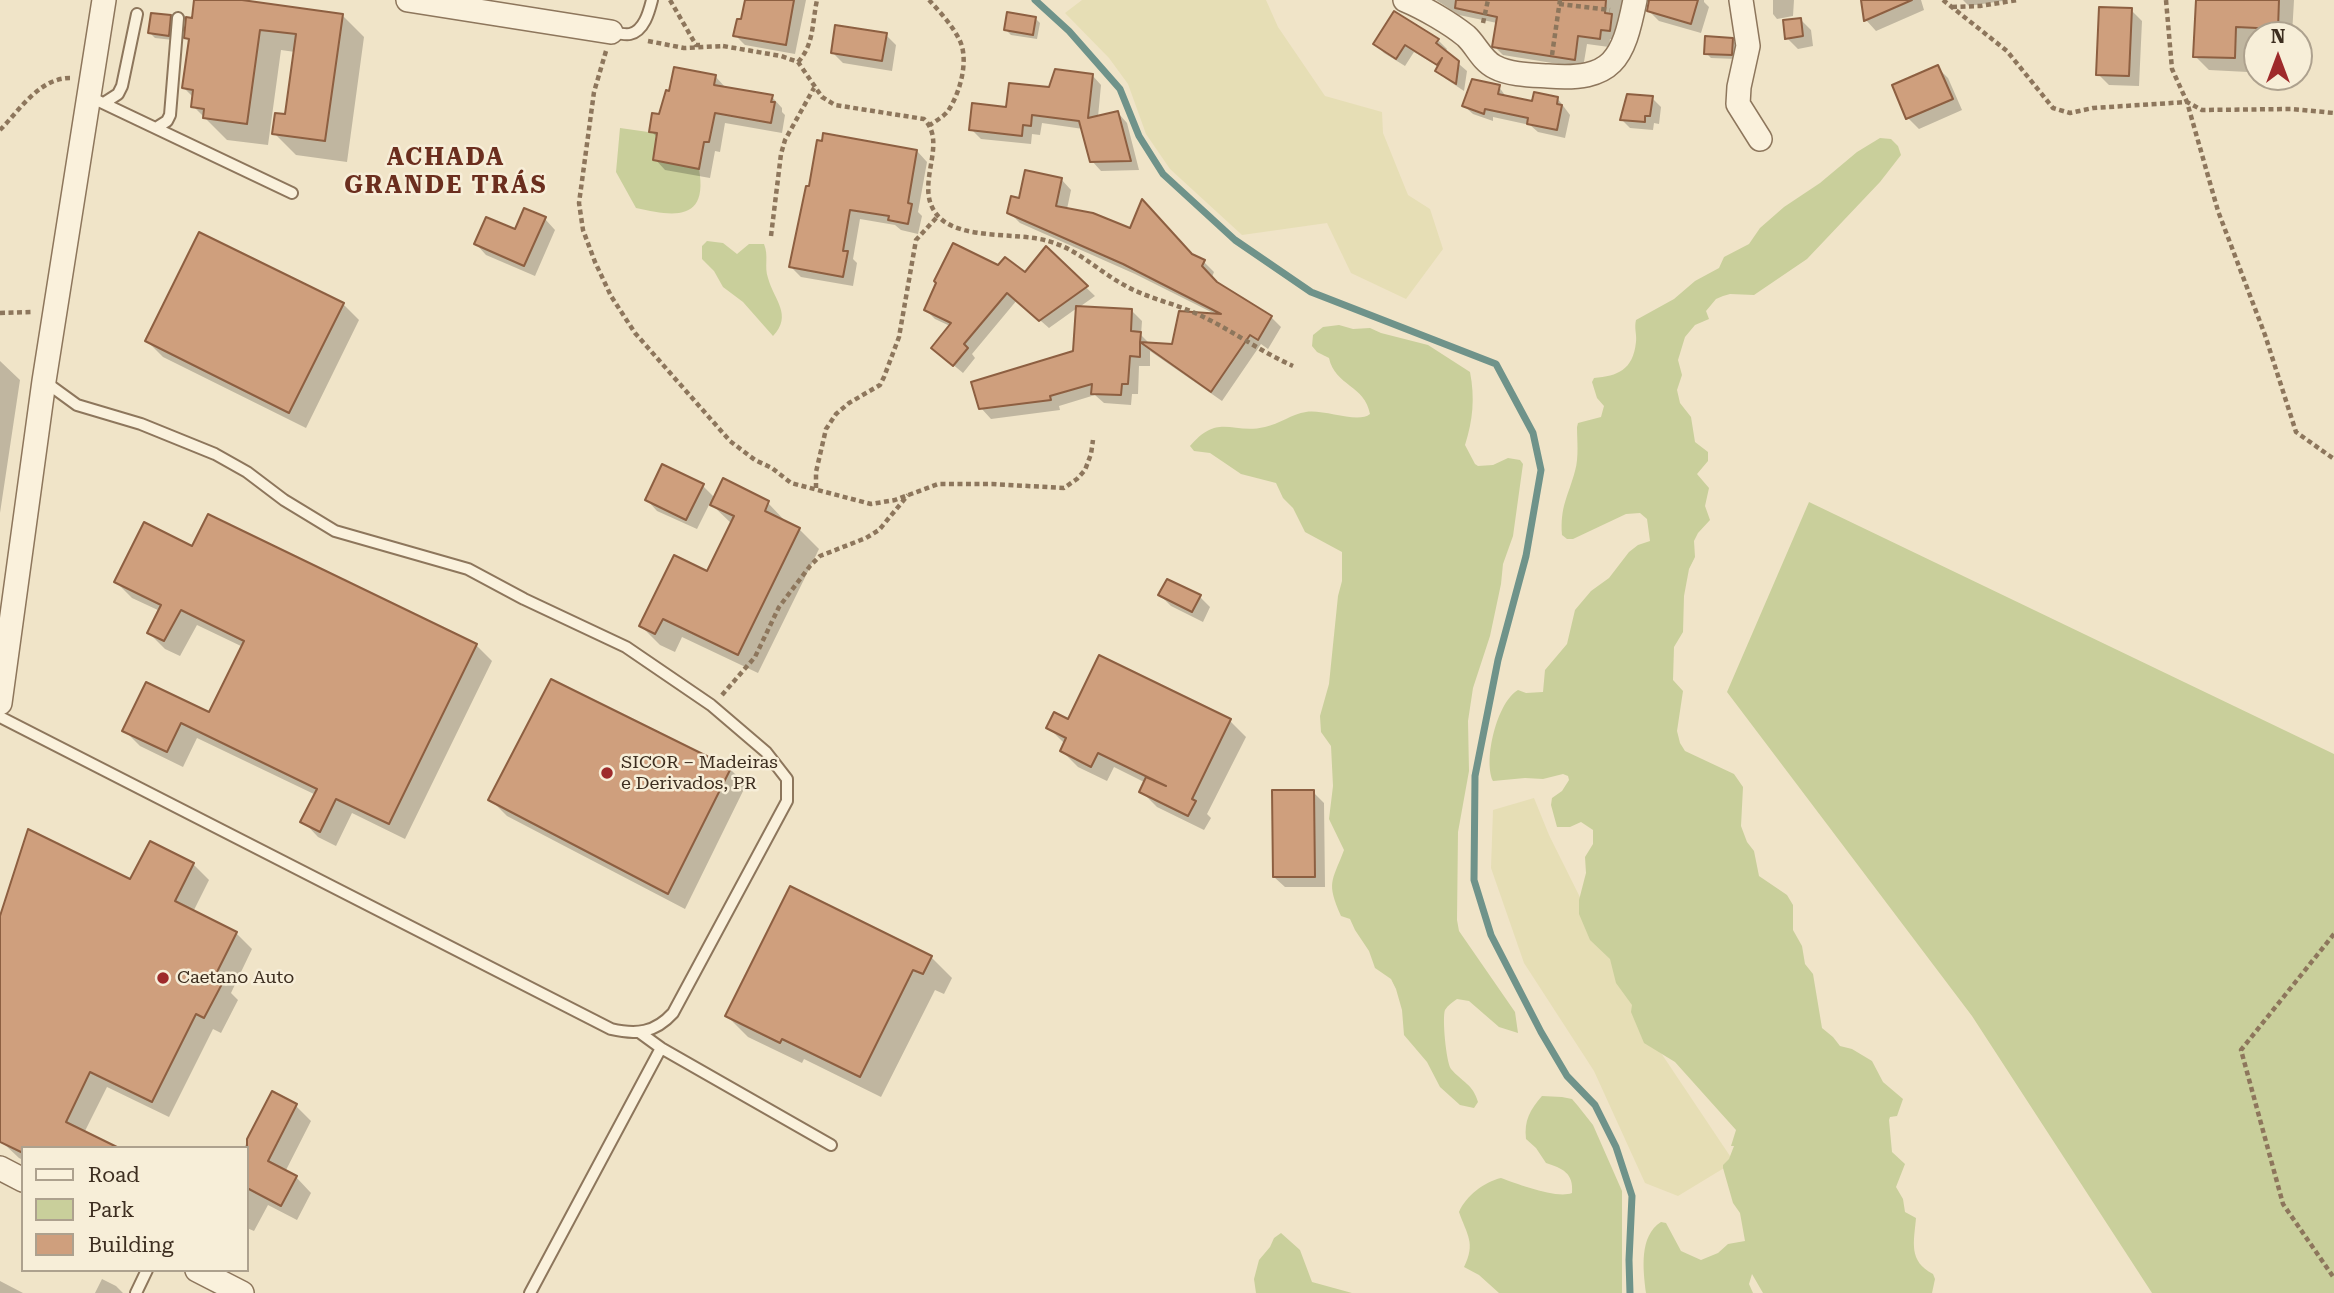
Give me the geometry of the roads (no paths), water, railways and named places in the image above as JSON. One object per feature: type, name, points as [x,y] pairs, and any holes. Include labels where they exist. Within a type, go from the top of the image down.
[{"type":"street","points":[[0,703],[44,381],[94,93],[104,0]]},
{"type":"street","points":[[408,0],[611,32]]},
{"type":"street","points":[[1405,0],[1468,37],[1480,54],[1496,68],[1549,76],[1587,77],[1605,69],[1618,54],[1634,7]]},
{"type":"street","points":[[1741,0],[1748,46],[1738,104],[1760,139]]},
{"type":"street","points":[[0,1168],[21,1179]]},
{"type":"street","points":[[201,1272],[242,1293]]},
{"type":"lane","points":[[611,32],[629,34],[640,28],[647,17],[652,0]]},
{"type":"lane","points":[[94,93],[118,94],[137,14]]},
{"type":"lane","points":[[156,128],[167,121],[170,115],[178,18]]},
{"type":"lane","points":[[94,93],[156,128],[292,193]]},
{"type":"lane","points":[[0,717],[611,1029],[639,1032],[654,1030],[673,1013],[787,801],[787,779],[766,752],[711,705],[626,647],[524,599],[468,569],[334,531],[284,500],[247,472],[215,454],[141,424],[77,405],[44,381]]},
{"type":"lane","points":[[639,1032],[661,1048],[831,1145]]},
{"type":"lane","points":[[530,1293],[661,1048]]},
{"type":"lane","points":[[136,1293],[146,1272]]},
{"type":"waterway","points":[[1035,0],[1069,31],[1120,89],[1139,136],[1163,174],[1235,240],[1311,292],[1496,364],[1533,433],[1541,470],[1526,556],[1498,660],[1475,776],[1474,880],[1491,935],[1541,1032],[1567,1076],[1595,1105],[1616,1147],[1632,1196],[1630,1293]]},
{"type":"place","name":"SICOR – Madeiras e Derivados, PR","points":[[607,773]]},
{"type":"place","name":"Caetano Auto","points":[[163,978]]},
{"type":"district","name":"ACHADA GRANDE TRÁS","points":[[446,172]]}]
